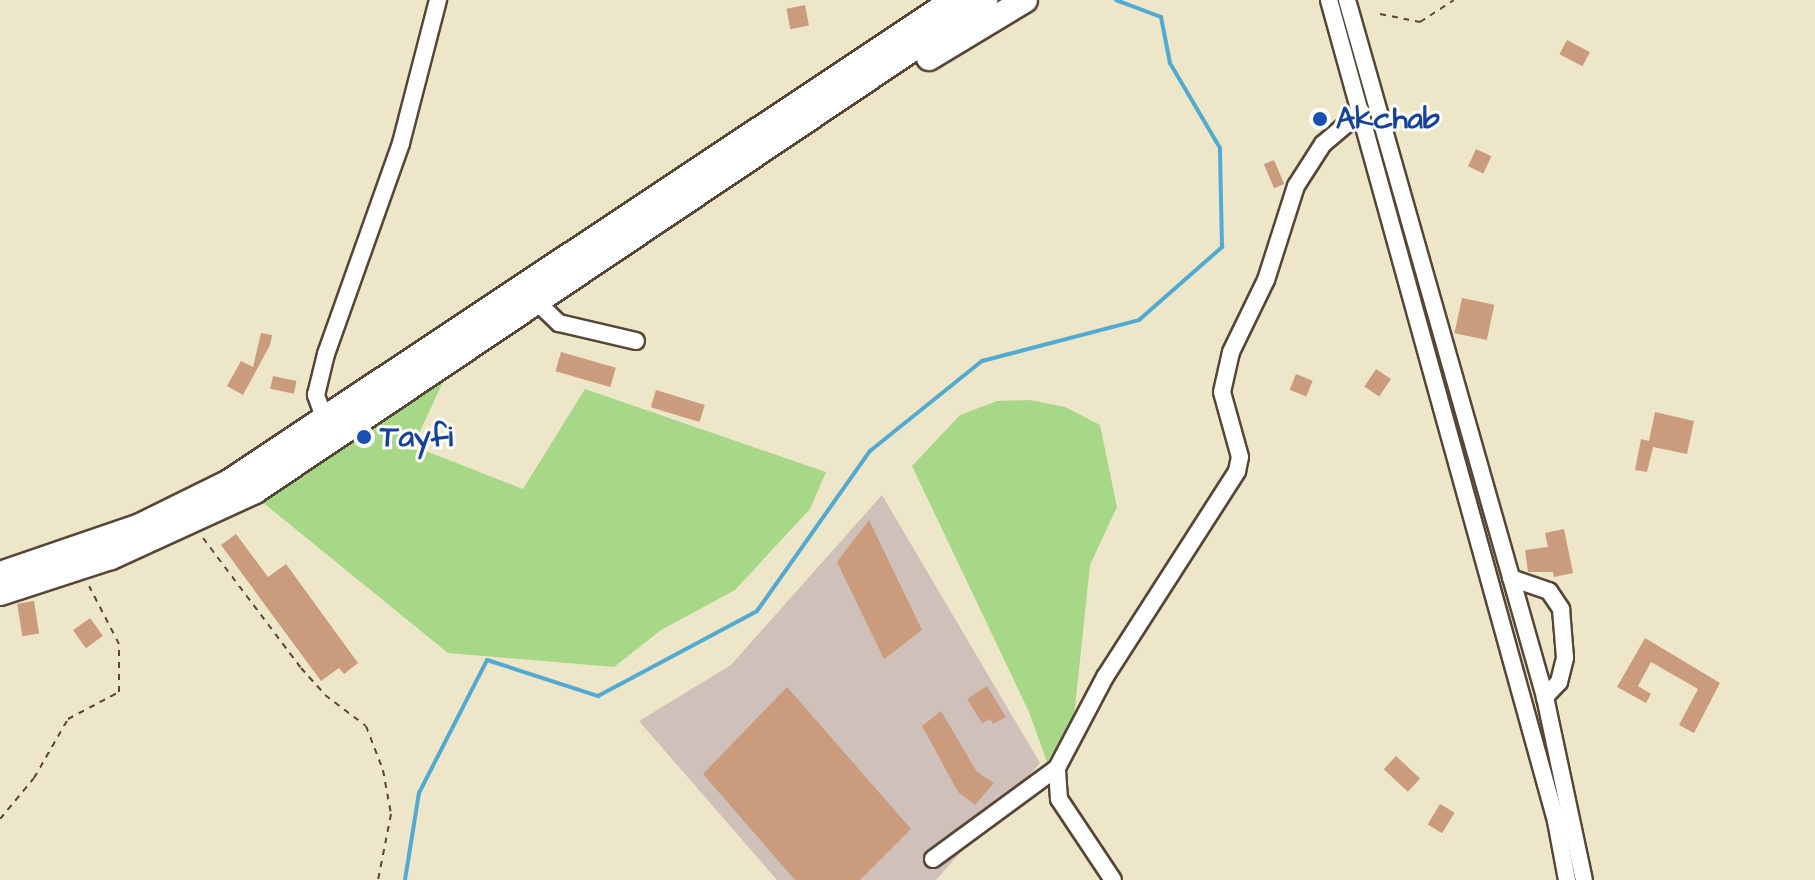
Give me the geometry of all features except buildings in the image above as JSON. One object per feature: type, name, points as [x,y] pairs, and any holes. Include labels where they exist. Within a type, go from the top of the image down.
[{"type":"highway","points":[[802,99],[843,59],[924,0]]},
{"type":"highway","points":[[0,574],[191,504],[325,420],[954,0]]},
{"type":"highway","points":[[0,593],[80,567],[193,523],[255,491],[834,105],[985,0]]},
{"type":"highway","points":[[834,105],[881,86],[1025,0]]},
{"type":"street","points":[[325,420],[316,395],[326,354],[401,143],[438,0]]},
{"type":"street","points":[[1329,0],[1556,821],[1567,880]]},
{"type":"street","points":[[1350,4],[1545,697],[1584,880]]},
{"type":"street","points":[[933,859],[1057,768],[1105,677],[1237,471],[1240,457],[1222,392],[1231,352],[1266,280],[1296,186],[1323,144],[1361,112]]},
{"type":"street","points":[[536,301],[559,323],[636,341]]},
{"type":"street","points":[[1511,578],[1549,591],[1561,609],[1565,658],[1559,682],[1545,697]]},
{"type":"street","points":[[1057,768],[1059,799],[1113,880]]},
{"type":"path","points":[[1380,14],[1420,22],[1454,0]]},
{"type":"path","points":[[193,523],[301,668],[366,726],[383,770],[391,814],[378,880]]},
{"type":"path","points":[[0,819],[34,778],[68,719],[114,699],[121,685],[119,644],[80,567]]},
{"type":"shaded area","points":[[882,495],[1040,763],[936,880],[777,880],[639,721],[731,665]]},
{"type":"green space","points":[[444,380],[413,446],[523,489],[585,389],[826,472],[810,509],[735,590],[661,630],[614,667],[448,653],[261,501]]},
{"type":"green space","points":[[1030,400],[1065,407],[1100,425],[1117,507],[1090,565],[1074,717],[1047,762],[1029,712],[912,466],[960,415],[997,401]]},
{"type":"waterway","points":[[405,880],[419,793],[487,660],[598,696],[757,611],[870,451],[982,361],[1139,320],[1222,247],[1220,148],[1170,63],[1161,17],[1116,0]]},
{"type":"place","name":"Akchab","points":[[1320,119]]},
{"type":"place","name":"Tayfi","points":[[364,437]]}]
